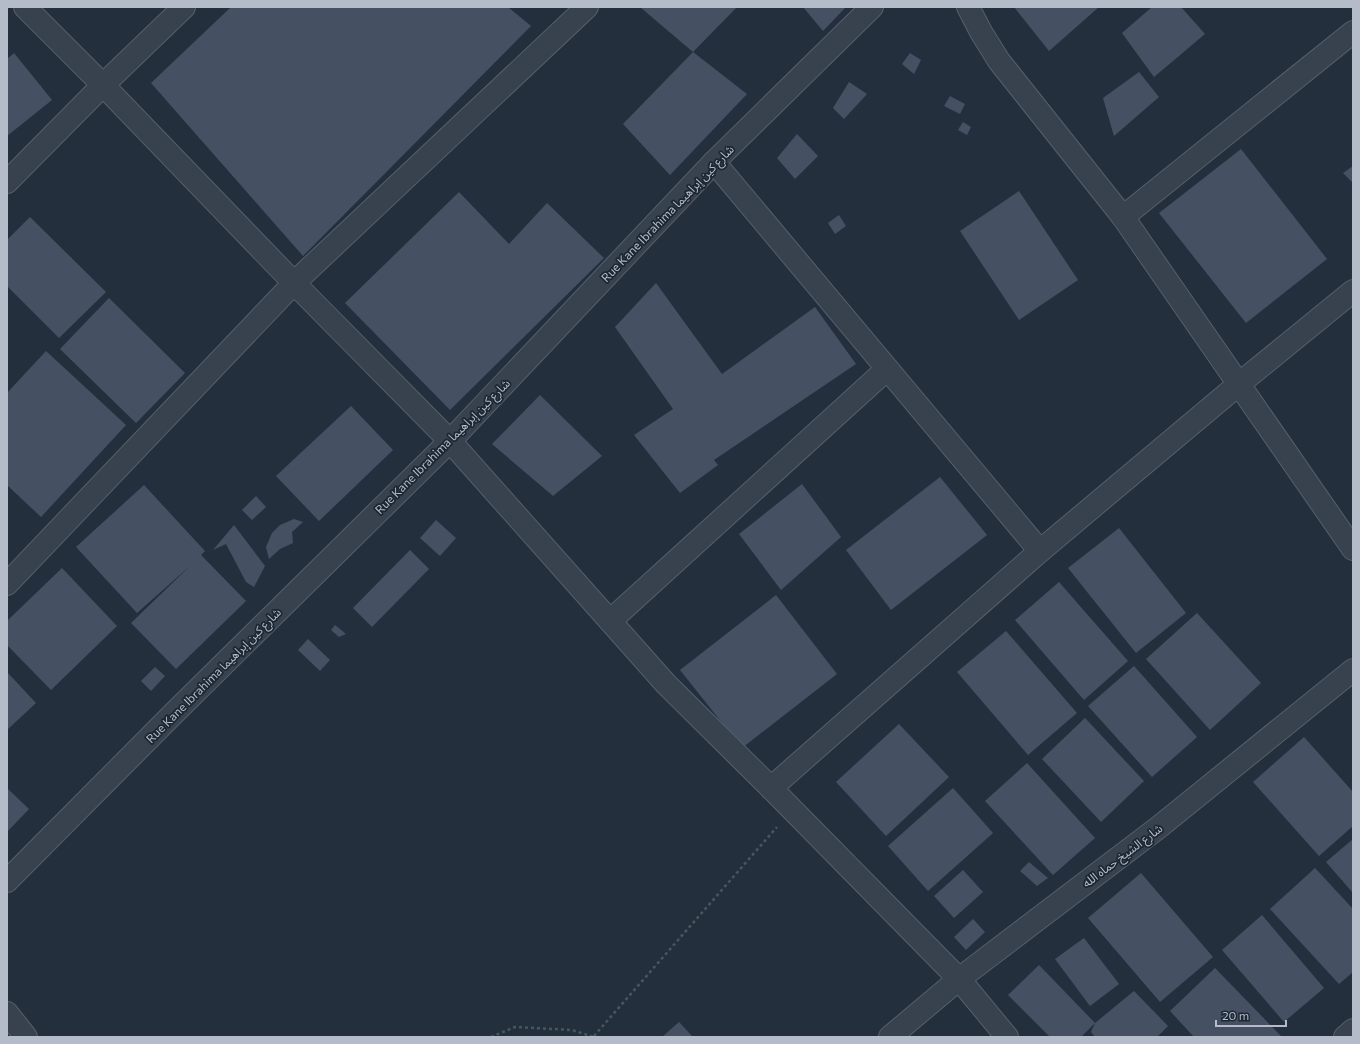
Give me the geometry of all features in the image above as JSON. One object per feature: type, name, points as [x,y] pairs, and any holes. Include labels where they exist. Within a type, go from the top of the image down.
[{"type":"street","points":[[25,7],[450,441],[666,684],[792,809],[958,979],[1007,1037]]},
{"type":"street","points":[[7,182],[103,85],[184,7]]},
{"type":"street","points":[[7,584],[294,283],[587,7]]},
{"type":"street","name":"Rue Kane Ibrahima شارع كين إبراهيما","points":[[7,881],[179,707],[450,441],[714,162],[872,7]]},
{"type":"street","points":[[968,7],[999,61],[1123,217],[1353,549]]},
{"type":"street","points":[[1123,217],[1353,32]]},
{"type":"street","points":[[714,162],[1040,551]]},
{"type":"street","points":[[771,788],[1040,551],[1239,384],[1353,291]]},
{"type":"street","points":[[610,621],[887,368]]},
{"type":"street","name":"شارع الشيخ حماه الله","points":[[890,1037],[958,979],[1159,827],[1353,670]]},
{"type":"street","points":[[7,1013],[26,1037]]},
{"type":"street","points":[[1345,1037],[1353,1030]]},
{"type":"path","points":[[491,1037],[515,1027],[572,1030],[594,1037],[792,809]]},
{"type":"building","points":[[231,7],[508,7],[531,26],[303,256],[151,83]]},
{"type":"building","points":[[640,7],[737,7],[693,52]]},
{"type":"building","points":[[803,7],[846,7],[823,31]]},
{"type":"building","points":[[1014,7],[1099,7],[1049,51]]},
{"type":"building","points":[[1152,7],[1181,7],[1205,34],[1154,77],[1122,33]]},
{"type":"building","points":[[693,52],[747,94],[670,175],[623,124]]},
{"type":"building","points":[[14,53],[52,100],[7,136],[7,59]]},
{"type":"building","points":[[910,53],[921,60],[914,74],[902,64]]},
{"type":"building","points":[[1139,72],[1159,97],[1114,136],[1103,98]]},
{"type":"building","points":[[849,82],[867,94],[844,119],[833,108]]},
{"type":"building","points":[[950,96],[965,104],[960,114],[944,106]]},
{"type":"building","points":[[963,122],[971,127],[967,135],[958,130]]},
{"type":"building","points":[[797,134],[818,156],[795,179],[777,158]]},
{"type":"building","points":[[1241,149],[1327,259],[1246,323],[1159,213]]},
{"type":"building","points":[[1353,166],[1353,183],[1343,173]]},
{"type":"building","points":[[1019,191],[1078,280],[1019,320],[960,231]]},
{"type":"building","points":[[459,192],[509,244],[547,203],[604,258],[450,410],[345,303]]},
{"type":"building","points":[[839,215],[846,226],[835,234],[828,223]]},
{"type":"building","points":[[30,217],[106,292],[59,338],[7,286],[7,240]]},
{"type":"building","points":[[656,283],[722,374],[815,307],[856,364],[714,460],[718,465],[680,493],[634,435],[673,409],[615,327]]},
{"type":"building","points":[[109,298],[185,373],[136,423],[60,349]]},
{"type":"building","points":[[46,351],[126,425],[41,517],[7,485],[7,393]]},
{"type":"building","points":[[540,395],[602,456],[553,496],[492,444]]},
{"type":"building","points":[[351,406],[393,450],[319,521],[276,476]]},
{"type":"building","points":[[940,477],[987,535],[891,610],[846,550]]},
{"type":"building","points":[[802,484],[841,537],[781,590],[739,534]]},
{"type":"building","points":[[144,485],[205,551],[201,555],[246,601],[176,669],[131,623],[191,565],[137,613],[76,547]]},
{"type":"building","points":[[256,496],[266,507],[252,520],[242,510]]},
{"type":"building","points":[[294,519],[303,522],[292,532],[293,543],[280,549],[269,559],[266,547],[272,533],[280,525]]},
{"type":"building","points":[[436,520],[456,538],[440,556],[420,538]]},
{"type":"building","points":[[234,525],[265,566],[254,587],[246,582],[226,544],[213,550]]},
{"type":"building","points":[[1119,528],[1186,613],[1136,653],[1068,568]]},
{"type":"building","points":[[410,550],[429,569],[372,627],[353,608]]},
{"type":"building","points":[[62,568],[117,626],[51,690],[7,645],[7,621]]},
{"type":"building","points":[[1059,582],[1128,661],[1084,700],[1015,620]]},
{"type":"building","points":[[776,595],[837,674],[742,748],[680,670]]},
{"type":"building","points":[[1197,613],[1261,683],[1210,730],[1146,659]]},
{"type":"building","points":[[335,625],[346,634],[339,637],[331,630]]},
{"type":"building","points":[[1006,631],[1077,713],[1028,755],[957,672]]},
{"type":"building","points":[[308,639],[330,660],[320,671],[298,650]]},
{"type":"building","points":[[1134,666],[1197,737],[1152,777],[1088,706]]},
{"type":"building","points":[[155,667],[165,676],[151,691],[141,681]]},
{"type":"building","points":[[7,672],[36,703],[7,730]]},
{"type":"building","points":[[1085,718],[1144,781],[1101,822],[1042,759]]},
{"type":"building","points":[[899,724],[949,777],[886,836],[836,782]]},
{"type":"building","points":[[1304,737],[1353,792],[1353,826],[1319,856],[1253,782]]},
{"type":"building","points":[[1027,763],[1095,838],[1053,875],[985,801]]},
{"type":"building","points":[[7,788],[29,809],[7,832]]},
{"type":"building","points":[[953,788],[993,833],[928,891],[888,846]]},
{"type":"building","points":[[1353,839],[1353,893],[1326,862]]},
{"type":"building","points":[[1029,862],[1048,878],[1037,886],[1020,871]]},
{"type":"building","points":[[1315,868],[1353,909],[1353,972],[1339,984],[1270,909]]},
{"type":"building","points":[[963,870],[983,892],[954,918],[934,896]]},
{"type":"building","points":[[1141,873],[1213,957],[1160,1002],[1088,918]]},
{"type":"building","points":[[1262,915],[1324,988],[1284,1022],[1222,950]]},
{"type":"building","points":[[973,919],[985,932],[966,950],[954,937]]},
{"type":"building","points":[[1084,938],[1119,984],[1090,1006],[1055,959]]},
{"type":"building","points":[[1039,965],[1095,1023],[1081,1037],[1050,1037],[1008,995]]},
{"type":"building","points":[[1215,968],[1282,1037],[1194,1037],[1170,1011]]},
{"type":"building","points":[[1134,991],[1168,1026],[1157,1037],[1095,1037],[1091,1032],[1095,1023]]},
{"type":"building","points":[[679,1022],[693,1037],[662,1037]]}]
